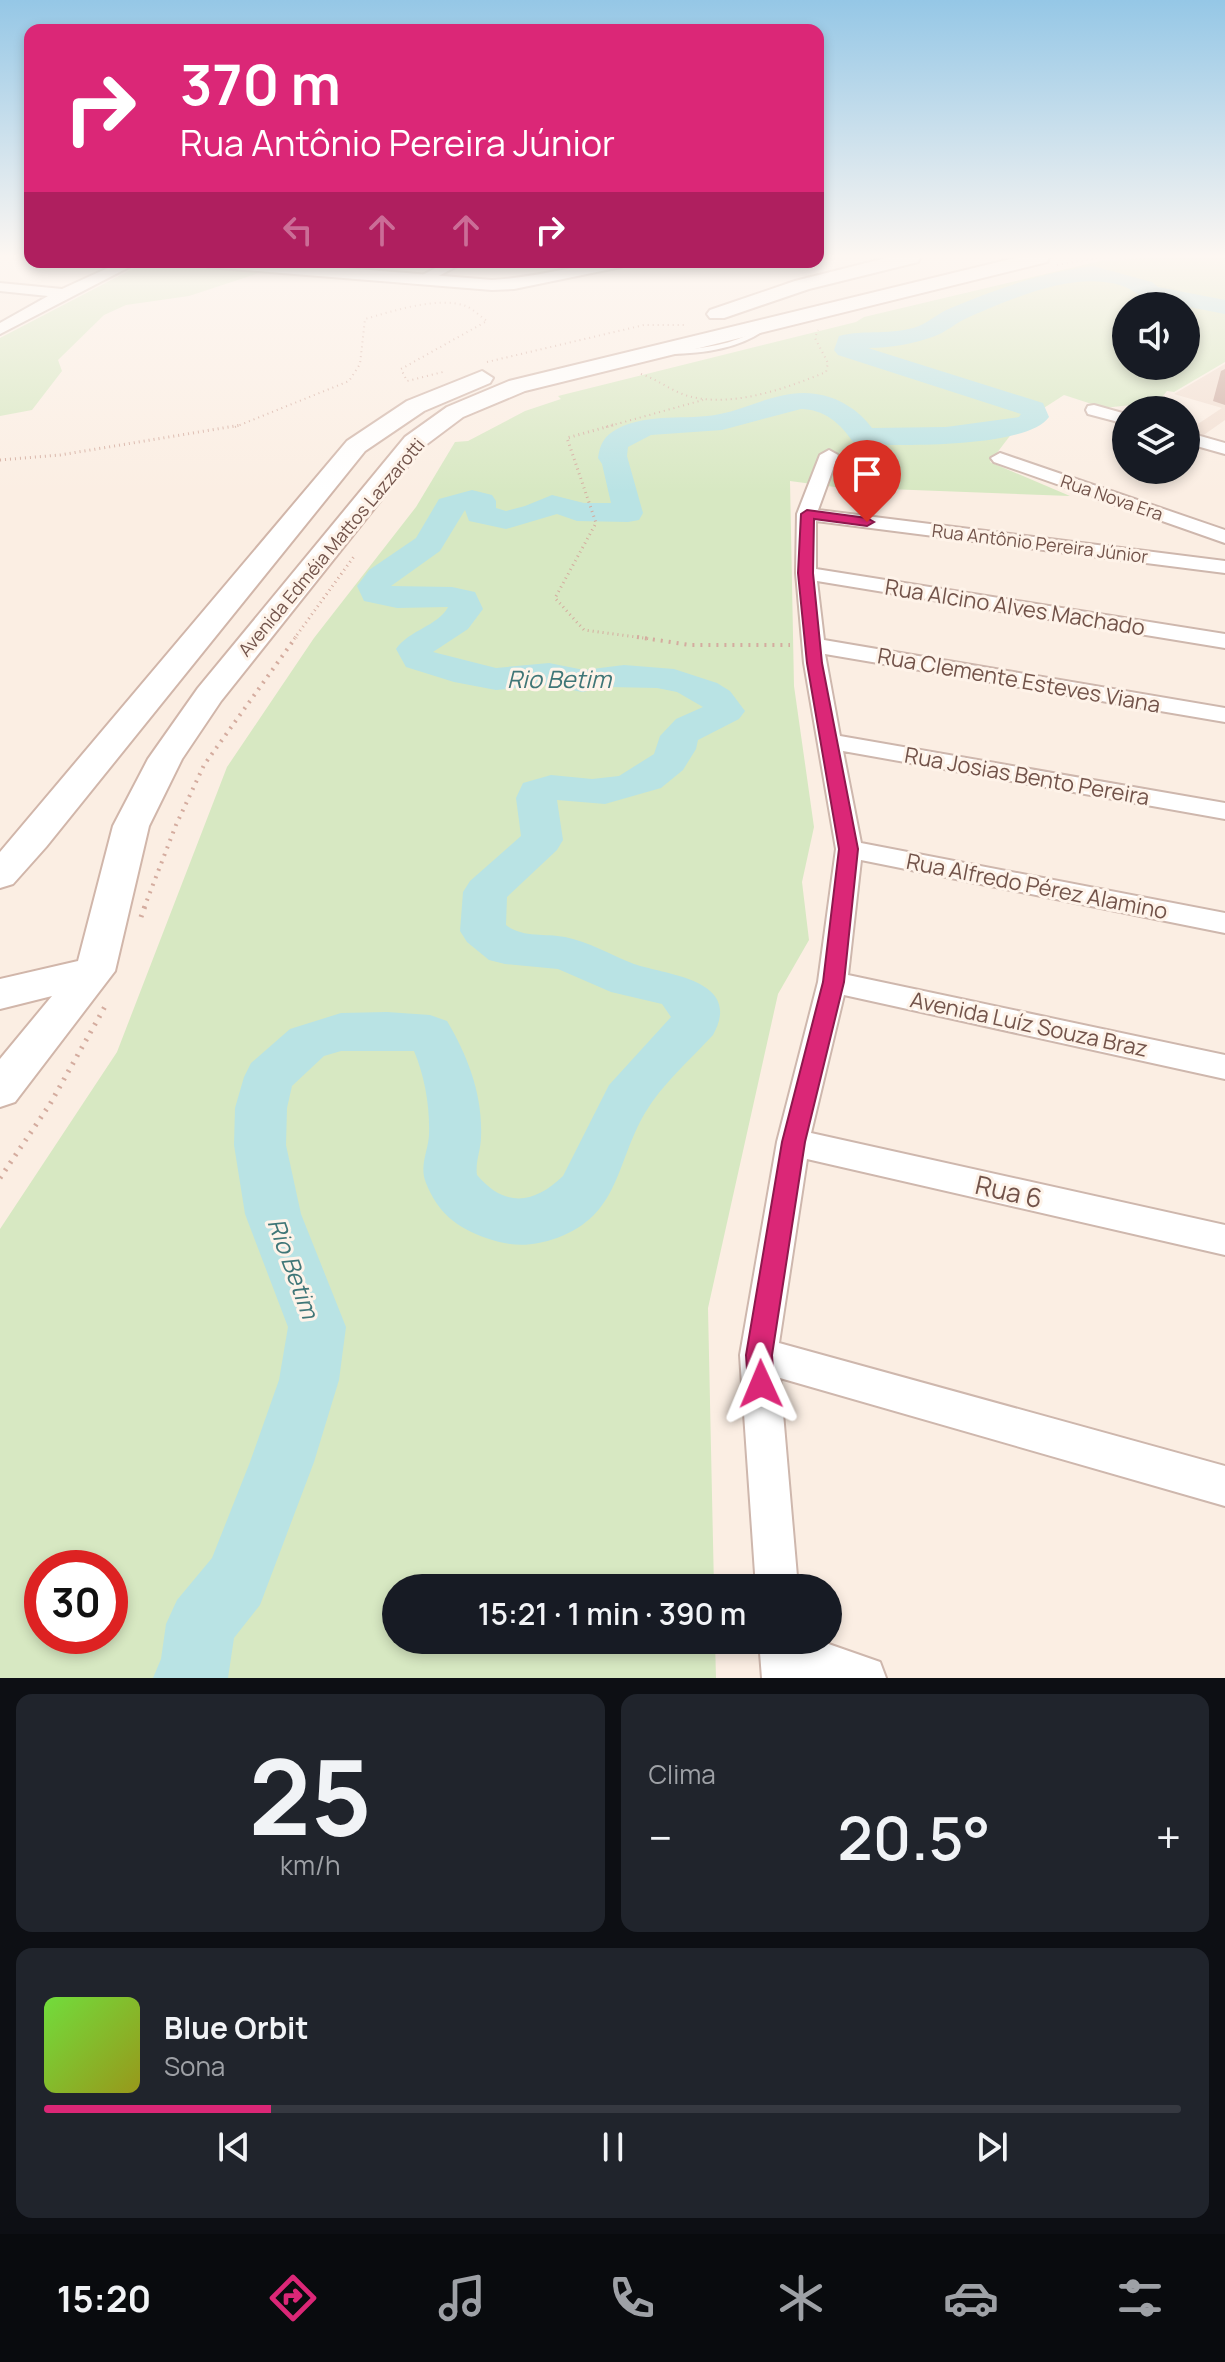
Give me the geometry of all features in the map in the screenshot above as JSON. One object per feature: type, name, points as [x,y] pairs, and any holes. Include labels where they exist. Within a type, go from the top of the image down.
[{"type":"main road","name":"Avenida Edméia Mattos Lazzarotti","points":[[0,875],[33,839],[356,446],[396,415],[437,394],[501,371],[639,336]]},
{"type":"main road","name":"Avenida Edméia Mattos Lazzarotti","points":[[0,1090],[101,987],[131,826],[165,759],[209,695],[414,442],[455,412],[517,386],[716,336]]},
{"type":"main road","points":[[0,994],[101,987]]},
{"type":"street","points":[[1094,410],[1112,415]]},
{"type":"street","points":[[1200,441],[1225,449]]},
{"type":"street","points":[[776,1574],[759,1355],[793,1142],[833,982],[849,849],[813,645],[806,573],[807,514],[829,455]]},
{"type":"street","name":"Rua Nova Era","points":[[1000,458],[1225,537]]},
{"type":"street","name":"Rua Antônio Pereira Júnior","points":[[807,514],[1225,567]]},
{"type":"street","name":"Rua Alcino Alves Machado","points":[[806,573],[1225,641]]},
{"type":"street","name":"Rua Clemente Esteves Viana","points":[[813,645],[1225,715]]},
{"type":"street","name":"Rua Josias Bento Pereira","points":[[829,741],[1225,811]]},
{"type":"street","name":"Rua Alfredo Pérez Alamino","points":[[849,849],[1225,923]]},
{"type":"street","name":"Avenida Luíz Souza Braz","points":[[833,982],[1225,1067]]},
{"type":"street","name":"Rua 6","points":[[793,1142],[1225,1240]]},
{"type":"street","points":[[759,1355],[1225,1486]]},
{"type":"street","points":[[782,1656],[864,1678]]},
{"type":"path","points":[[0,460],[60,455],[226,430],[264,418],[349,381],[360,364],[363,336]]},
{"type":"path","points":[[452,370],[407,381],[401,369],[460,336]]},
{"type":"path","points":[[481,363],[596,336]]},
{"type":"path","points":[[813,645],[690,645],[584,630],[555,598],[596,523],[567,438],[704,399],[785,387],[826,372],[828,363],[816,336]]},
{"type":"path","points":[[629,371],[653,377],[688,396],[704,399]]},
{"type":"path","points":[[139,924],[176,825],[204,765],[363,544]]},
{"type":"path","points":[[0,1178],[50,1104],[101,987]]},
{"type":"shaded area","points":[[1225,364],[1225,420],[1200,438],[1200,423],[1222,408],[1200,402],[1200,396],[1174,394]]},
{"type":"green space","points":[[82,336],[58,360],[62,371],[32,410],[0,416],[0,338]]},
{"type":"green space","points":[[798,336],[1112,336],[1112,380],[1194,380],[1174,392],[1167,391],[1163,396],[1112,396],[1112,407],[1104,408],[1064,395],[1019,424],[990,462],[1070,496],[835,487],[790,481],[794,686],[814,827],[802,882],[809,940],[778,994],[708,1308],[714,1574],[382,1574],[382,1654],[715,1654],[716,1678],[0,1678],[0,1229],[117,1052],[227,767],[314,638],[416,507],[455,442],[468,441],[525,411],[561,399],[558,396]]},
{"type":"green space","points":[[1200,336],[1225,336],[1225,362],[1200,377]]},
{"type":"waterway","name":"Rio Betim","points":[[189,1678],[195,1671],[201,1624],[236,1581],[282,1462],[309,1380],[317,1327],[273,1214],[260,1145],[261,1108],[269,1077],[307,1042],[341,1032],[387,1030],[430,1034],[441,1056],[451,1094],[455,1138],[449,1170],[452,1182],[471,1205],[491,1216],[508,1221],[531,1222],[555,1214],[582,1192],[627,1099],[696,1022],[694,1005],[676,990],[628,980],[564,953],[505,948],[483,931],[485,892],[542,840],[537,792],[557,787],[605,792],[633,785],[647,779],[669,761],[679,736],[689,727],[726,711],[717,699],[704,690],[657,677],[624,675],[582,681],[561,674],[549,674],[496,679],[467,674],[419,659],[414,649],[456,622],[466,609],[463,599],[386,597],[376,594],[374,586],[381,577],[429,544],[450,505],[472,499],[481,501],[480,514],[506,520],[535,513],[552,504],[568,506],[577,512],[628,513],[616,461],[612,458],[614,444],[637,430],[722,422],[778,404],[801,401],[819,402],[834,409],[855,424],[863,436],[966,434],[1028,423],[1035,417],[1033,409],[847,350],[848,341],[887,341],[906,336]]},
{"type":"route","points":[[761,1384],[759,1355],[778,1233],[793,1142],[833,982],[849,849],[815,663],[806,573],[807,514],[867,522]]}]
